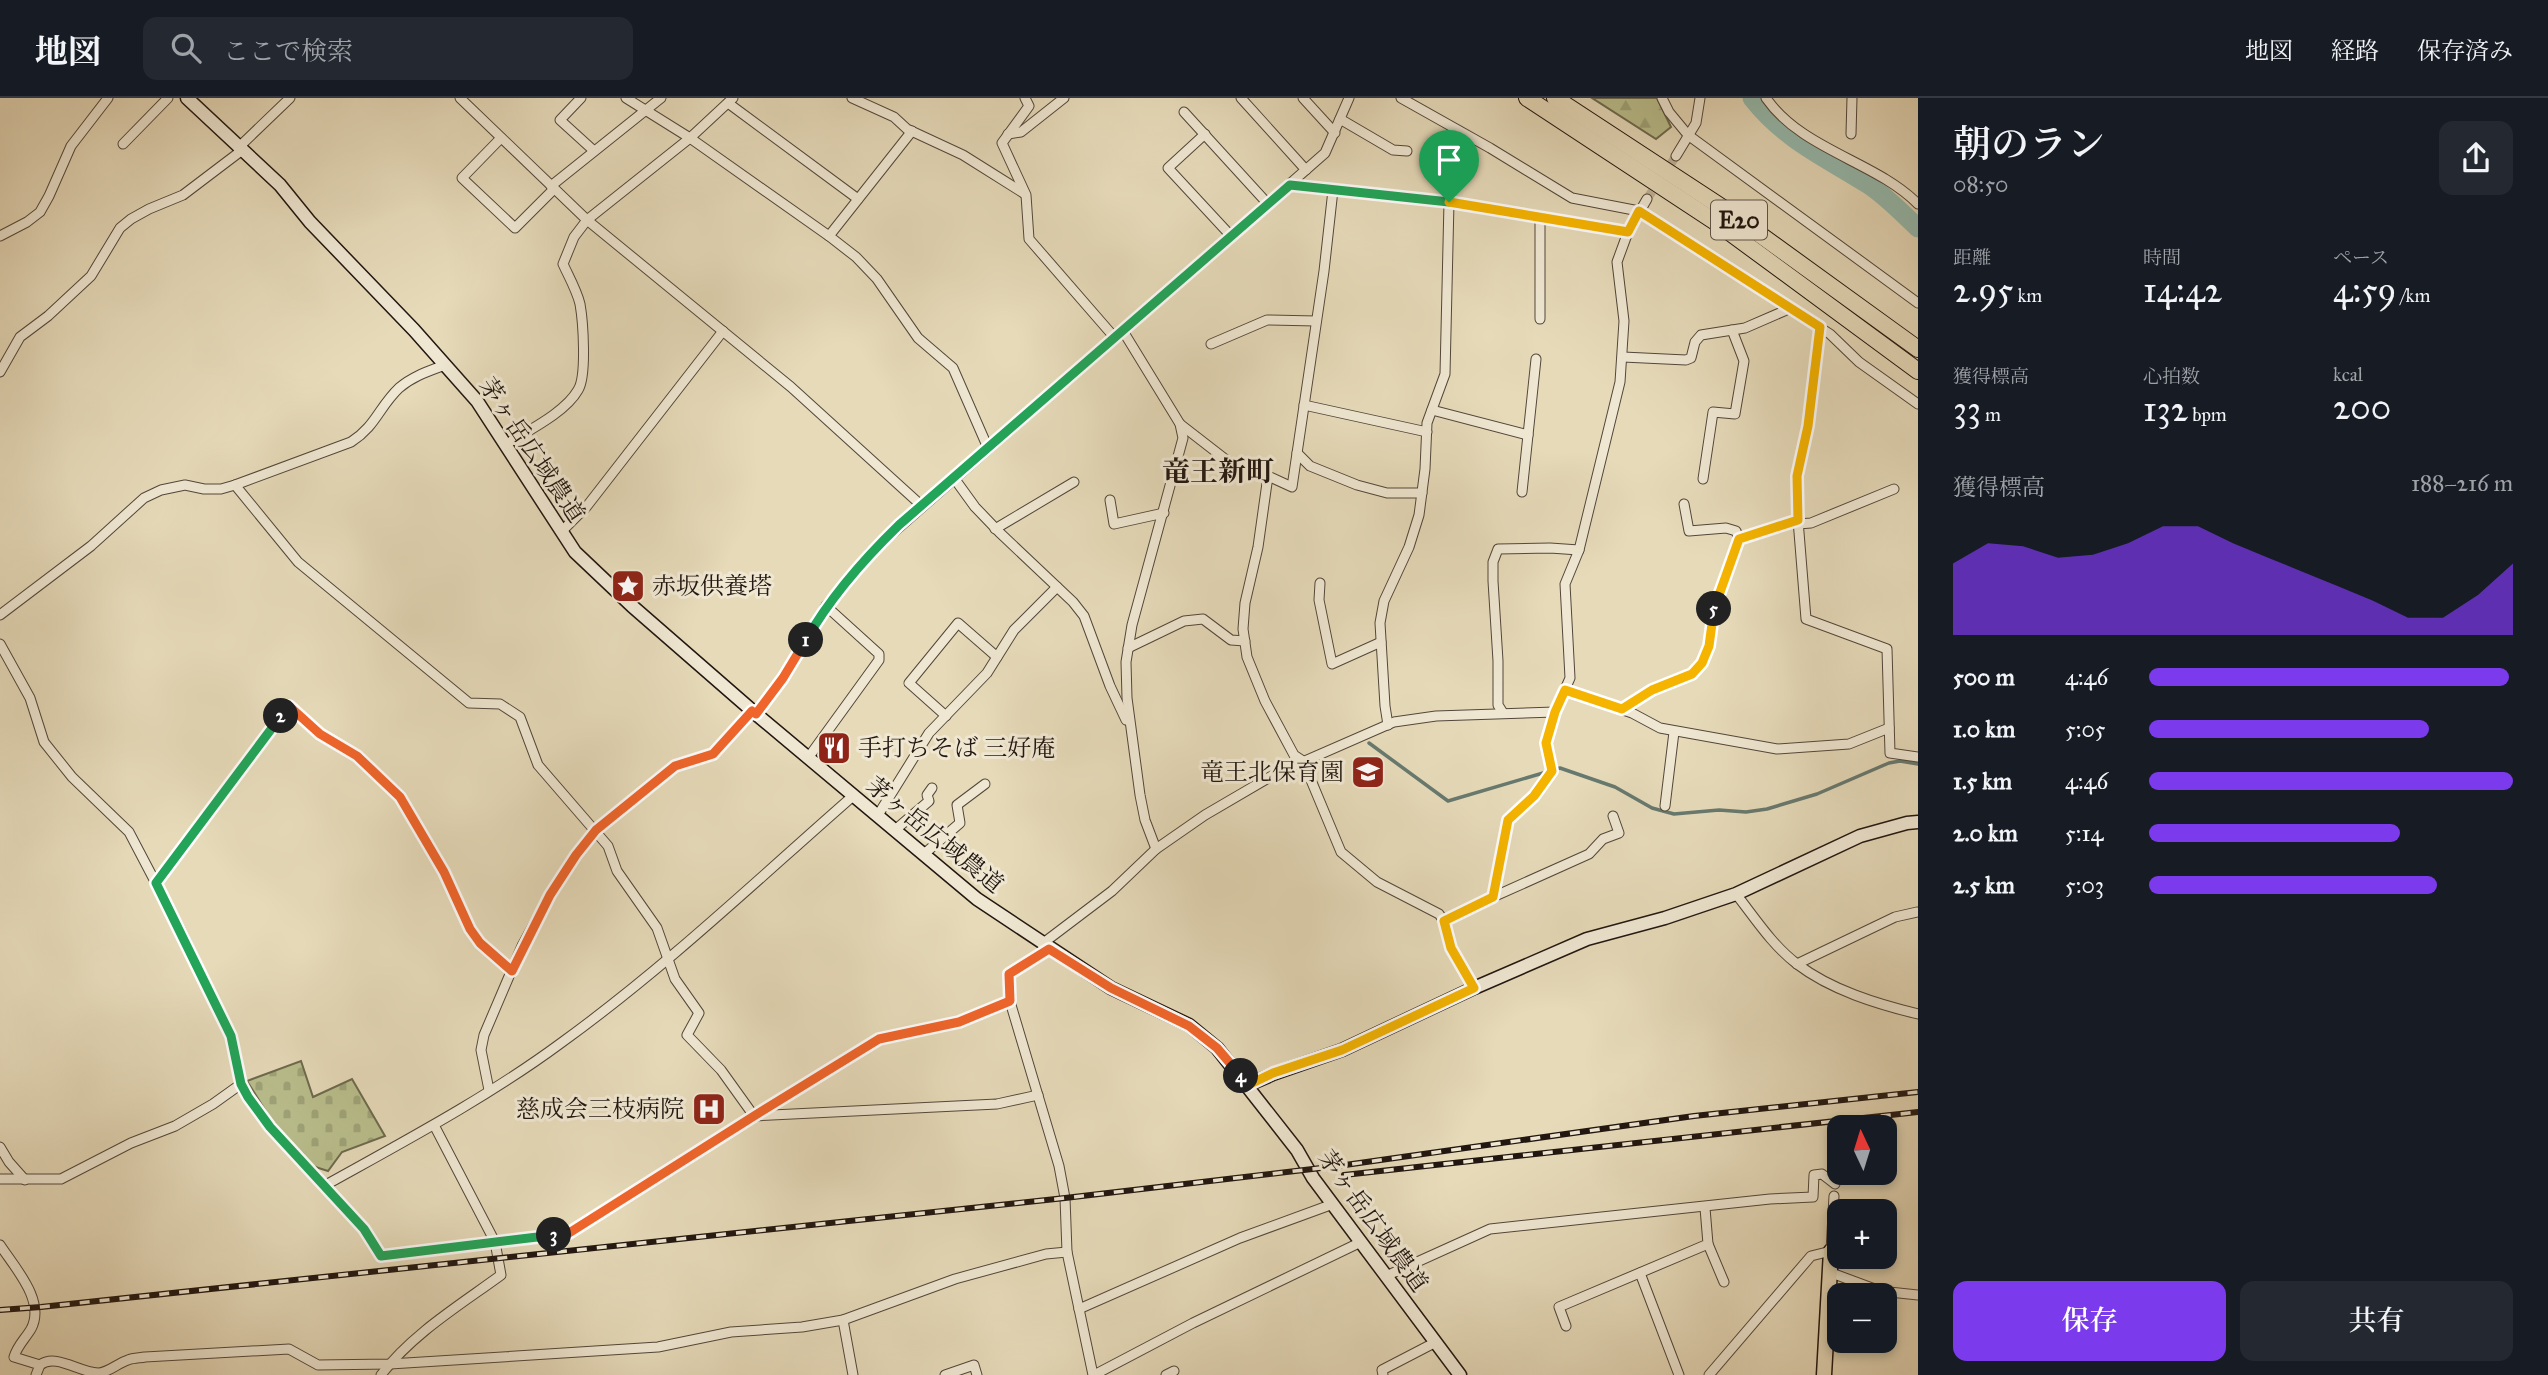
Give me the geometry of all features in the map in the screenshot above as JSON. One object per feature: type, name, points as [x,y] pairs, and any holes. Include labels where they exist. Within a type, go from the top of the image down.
[{"type":"highway","name":"E20","points":[[1527,98],[1717,223],[1828,302],[1918,371]]},
{"type":"highway","name":"E20","points":[[1555,98],[1726,210],[1918,349]]},
{"type":"main road","points":[[1824,1375],[1829,1269]]},
{"type":"street","points":[[0,236],[40,212],[71,146],[108,98]]},
{"type":"street","points":[[124,144],[168,98]]},
{"type":"street","name":"茅ヶ岳広域農道","points":[[187,98],[280,185],[310,222],[477,401],[575,552],[622,597],[754,713],[977,899],[1111,988],[1189,1026],[1217,1048],[1297,1150],[1313,1178],[1460,1375]]},
{"type":"street","points":[[0,372],[20,337],[48,316],[91,276],[120,228],[131,219],[183,195],[240,149],[290,98]]},
{"type":"street","points":[[460,98],[587,220],[791,387],[922,506]]},
{"type":"street","points":[[581,98],[560,120],[593,150]]},
{"type":"street","points":[[626,98],[690,138],[856,257],[877,279],[918,338],[953,368],[988,448]]},
{"type":"street","points":[[501,138],[462,178],[515,228],[553,187],[593,150],[661,98]]},
{"type":"street","points":[[852,98],[894,117],[912,131],[963,155],[1026,195]]},
{"type":"street","points":[[1025,98],[1029,106],[1002,143],[1026,195],[1028,239],[1115,338]]},
{"type":"street","points":[[1008,134],[1021,132],[1064,98]]},
{"type":"street","points":[[1241,98],[1306,170]]},
{"type":"street","points":[[1303,98],[1335,133]]},
{"type":"street","points":[[489,1090],[481,1050],[484,1035],[550,895],[596,830],[675,766],[713,754],[754,713],[783,678],[825,606],[870,553],[1325,153],[1349,98]]},
{"type":"street","points":[[1401,98],[1572,198],[1639,211],[1820,327],[1859,362],[1918,404]]},
{"type":"street","points":[[1662,98],[1669,113],[1689,136],[1918,303]]},
{"type":"street","points":[[1676,156],[1696,124],[1700,98]]},
{"type":"street","points":[[1766,98],[1788,122],[1894,186],[1918,204]]},
{"type":"street","points":[[1851,134],[1852,98]]},
{"type":"street","points":[[505,445],[547,418],[569,401],[580,388],[584,357],[580,302],[563,264],[574,237],[587,220],[690,138],[730,101],[858,199]]},
{"type":"street","points":[[1184,112],[1268,204]]},
{"type":"street","points":[[1340,119],[1393,150],[1407,151]]},
{"type":"street","points":[[830,236],[912,131]]},
{"type":"street","points":[[1205,134],[1168,168],[1231,236]]},
{"type":"street","points":[[1290,185],[1449,202],[1628,232]]},
{"type":"street","points":[[1123,331],[1180,424],[1238,470],[1268,476],[1292,487],[1334,190]]},
{"type":"street","points":[[1493,897],[1508,820],[1534,796],[1551,767],[1546,743],[1555,712],[1570,678],[1565,584],[1579,550],[1620,382],[1624,321],[1618,262],[1628,232],[1647,199]]},
{"type":"street","points":[[1388,725],[1380,623],[1384,601],[1409,547],[1419,515],[1427,423],[1445,374],[1449,202]]},
{"type":"street","points":[[1540,217],[1540,319]]},
{"type":"street","points":[[1623,357],[1686,360],[1691,358],[1695,342],[1701,335],[1745,328],[1791,308]]},
{"type":"street","points":[[1211,344],[1267,320],[1316,321]]},
{"type":"street","points":[[1820,327],[1808,426],[1797,476],[1806,619],[1886,649],[1890,752],[1918,757]]},
{"type":"street","points":[[1703,479],[1713,412],[1735,414],[1744,361],[1732,330]]},
{"type":"street","points":[[562,531],[587,506],[723,331]]},
{"type":"street","points":[[1522,492],[1536,359]]},
{"type":"street","points":[[0,615],[91,546],[144,498],[161,490],[185,485],[221,489],[351,442],[365,433],[400,388],[414,377],[445,365]]},
{"type":"street","points":[[1304,405],[1427,432]]},
{"type":"street","points":[[1432,410],[1528,435]]},
{"type":"street","points":[[1156,849],[1145,820],[1130,728],[1126,662],[1132,625],[1181,445],[1180,424]]},
{"type":"street","points":[[1297,453],[1310,466],[1357,485],[1387,492],[1422,493]]},
{"type":"street","points":[[1268,476],[1258,547],[1245,603],[1243,629],[1247,657],[1265,701],[1294,755],[1303,761],[1341,852],[1377,882],[1439,914],[1444,921],[1451,948],[1474,988]]},
{"type":"street","points":[[954,478],[995,529],[1084,615],[1110,686],[1130,728]]},
{"type":"street","points":[[995,529],[1074,482]]},
{"type":"street","points":[[235,485],[298,562],[469,703],[499,704],[520,717],[538,765],[608,846],[617,871],[657,928],[675,979],[699,1013],[687,1035],[721,1070],[754,1116]]},
{"type":"street","points":[[1739,539],[1798,522],[1811,523],[1894,489]]},
{"type":"street","points":[[1110,500],[1114,524],[1164,513]]},
{"type":"street","points":[[1622,709],[1652,690],[1692,674],[1702,663],[1709,646],[1715,607],[1739,539],[1736,531],[1727,528],[1689,531],[1684,504]]},
{"type":"street","points":[[1503,713],[1498,705],[1493,581],[1493,562],[1497,549],[1579,550]]},
{"type":"street","points":[[1320,583],[1319,600],[1332,664],[1381,642]]},
{"type":"street","points":[[878,815],[929,733],[987,673],[1014,630],[1057,587]]},
{"type":"street","points":[[808,758],[879,660],[879,654],[825,606]]},
{"type":"street","points":[[1128,648],[1184,621],[1203,620],[1231,640],[1245,641]]},
{"type":"street","points":[[946,716],[909,683],[958,623],[997,657]]},
{"type":"street","points":[[0,644],[30,698],[44,742],[72,777],[129,832],[231,1036],[241,1084],[248,1097],[270,1127],[364,1229],[381,1256],[569,1233],[879,1039],[959,1022],[1010,1001]]},
{"type":"street","points":[[1565,690],[1622,709],[1674,732],[1777,749],[1849,744],[1889,728]]},
{"type":"street","points":[[156,883],[289,706],[320,734],[357,756],[400,797],[444,872],[470,929],[480,943],[512,971]]},
{"type":"street","points":[[1361,1242],[1193,1323],[1094,1375],[1067,1252],[1065,1198],[1059,1166],[1010,1001],[1009,974],[1112,891],[1156,849],[1205,815],[1275,774],[1388,725],[1436,716],[1555,712]]},
{"type":"street","points":[[1665,806],[1674,732]]},
{"type":"street","points":[[924,854],[960,823],[957,805],[985,784]]},
{"type":"street","points":[[895,830],[929,801],[927,794],[932,788]]},
{"type":"street","points":[[324,1186],[434,1125],[560,1044],[667,961],[853,796]]},
{"type":"street","points":[[1444,921],[1589,854],[1603,839],[1619,833],[1613,816]]},
{"type":"street","points":[[1248,1085],[1273,1073],[1342,1050],[1587,939],[1665,918],[1736,894],[1860,836],[1907,822],[1918,822]]},
{"type":"street","points":[[1736,894],[1772,940],[1797,964],[1825,981],[1884,1005],[1918,1014]]},
{"type":"street","points":[[1797,964],[1895,917],[1917,912]]},
{"type":"street","points":[[0,1179],[61,1178],[131,1143],[174,1126],[214,1104],[241,1084]]},
{"type":"street","points":[[754,1116],[997,1104],[1038,1095]]},
{"type":"street","points":[[381,1375],[435,1324],[501,1275],[495,1242],[434,1125]]},
{"type":"street","points":[[0,1147],[25,1180]]},
{"type":"street","points":[[1386,1276],[1490,1229],[1770,1199],[1813,1197],[1814,1175],[1822,1174],[1827,1178]]},
{"type":"street","points":[[1079,1309],[1240,1238],[1332,1204]]},
{"type":"street","points":[[1705,1208],[1709,1244],[1724,1282]]},
{"type":"street","points":[[1566,1326],[1559,1307],[1709,1244]]},
{"type":"street","points":[[0,1245],[33,1296],[36,1308],[32,1327],[16,1349],[14,1357],[40,1365]]},
{"type":"street","points":[[36,1375],[40,1365],[46,1360],[100,1373],[129,1360],[145,1357],[289,1349],[318,1365],[390,1364],[658,1347],[732,1332],[802,1327],[843,1320],[955,1279],[1046,1254],[1067,1252]]},
{"type":"street","points":[[1709,1375],[1811,1256],[1827,1252]]},
{"type":"street","points":[[1829,1272],[1880,1292],[1918,1295]]},
{"type":"street","points":[[1640,1273],[1679,1375]]},
{"type":"street","points":[[843,1320],[853,1375]]},
{"type":"street","points":[[1383,1375],[1382,1370],[1436,1342]]},
{"type":"street","points":[[945,1375],[974,1365],[976,1375]]},
{"type":"green space","points":[[1592,98],[1657,98],[1671,127],[1656,139]]},
{"type":"green space","points":[[301,1061],[313,1097],[352,1079],[385,1136],[342,1152],[328,1171],[309,1165],[275,1126],[247,1081]]},
{"type":"waterway","points":[[1752,98],[1792,137],[1876,190],[1918,228]]},
{"type":"waterway","points":[[1369,743],[1448,801],[1560,768],[1615,787],[1652,808],[1674,814],[1767,809],[1817,794],[1889,763],[1900,761],[1918,764]]},
{"type":"tunnel","points":[[1647,199],[1676,156]]},
{"type":"railway","points":[[0,1310],[1065,1198],[1338,1166],[1694,1116],[1918,1092]]},
{"type":"railway","points":[[1344,1175],[1918,1112]]},
{"type":"place","name":"赤坂供養塔","points":[[628,586]]},
{"type":"place","name":"手打ちそば 三好庵","points":[[834,748]]},
{"type":"place","name":"竜王北保育園","points":[[1368,772]]},
{"type":"place","name":"慈成会三枝病院","points":[[709,1109]]},
{"type":"district","name":"竜王新町","points":[[1218,471]]},
{"type":"route","points":[[1290,185],[1449,202],[1628,232],[1639,211],[1820,327],[1808,426],[1797,476],[1798,520],[1739,539],[1715,607],[1709,646],[1702,663],[1692,674],[1652,690],[1622,709],[1565,690],[1546,743],[1552,771],[1534,796],[1508,820],[1493,897],[1444,921],[1451,948],[1474,988],[1342,1050],[1273,1073],[1248,1085],[1217,1048],[1189,1026],[1111,988],[1049,949],[1009,974],[1010,1001],[959,1022],[879,1039],[569,1233],[381,1256],[364,1229],[270,1127],[248,1097],[241,1084],[231,1036],[156,883],[289,706],[320,734],[357,756],[400,797],[444,872],[470,929],[493,956],[512,971],[522,946],[550,895],[596,830],[675,766],[713,754],[752,711],[756,714],[783,678],[825,606],[870,553],[1290,185]]}]
